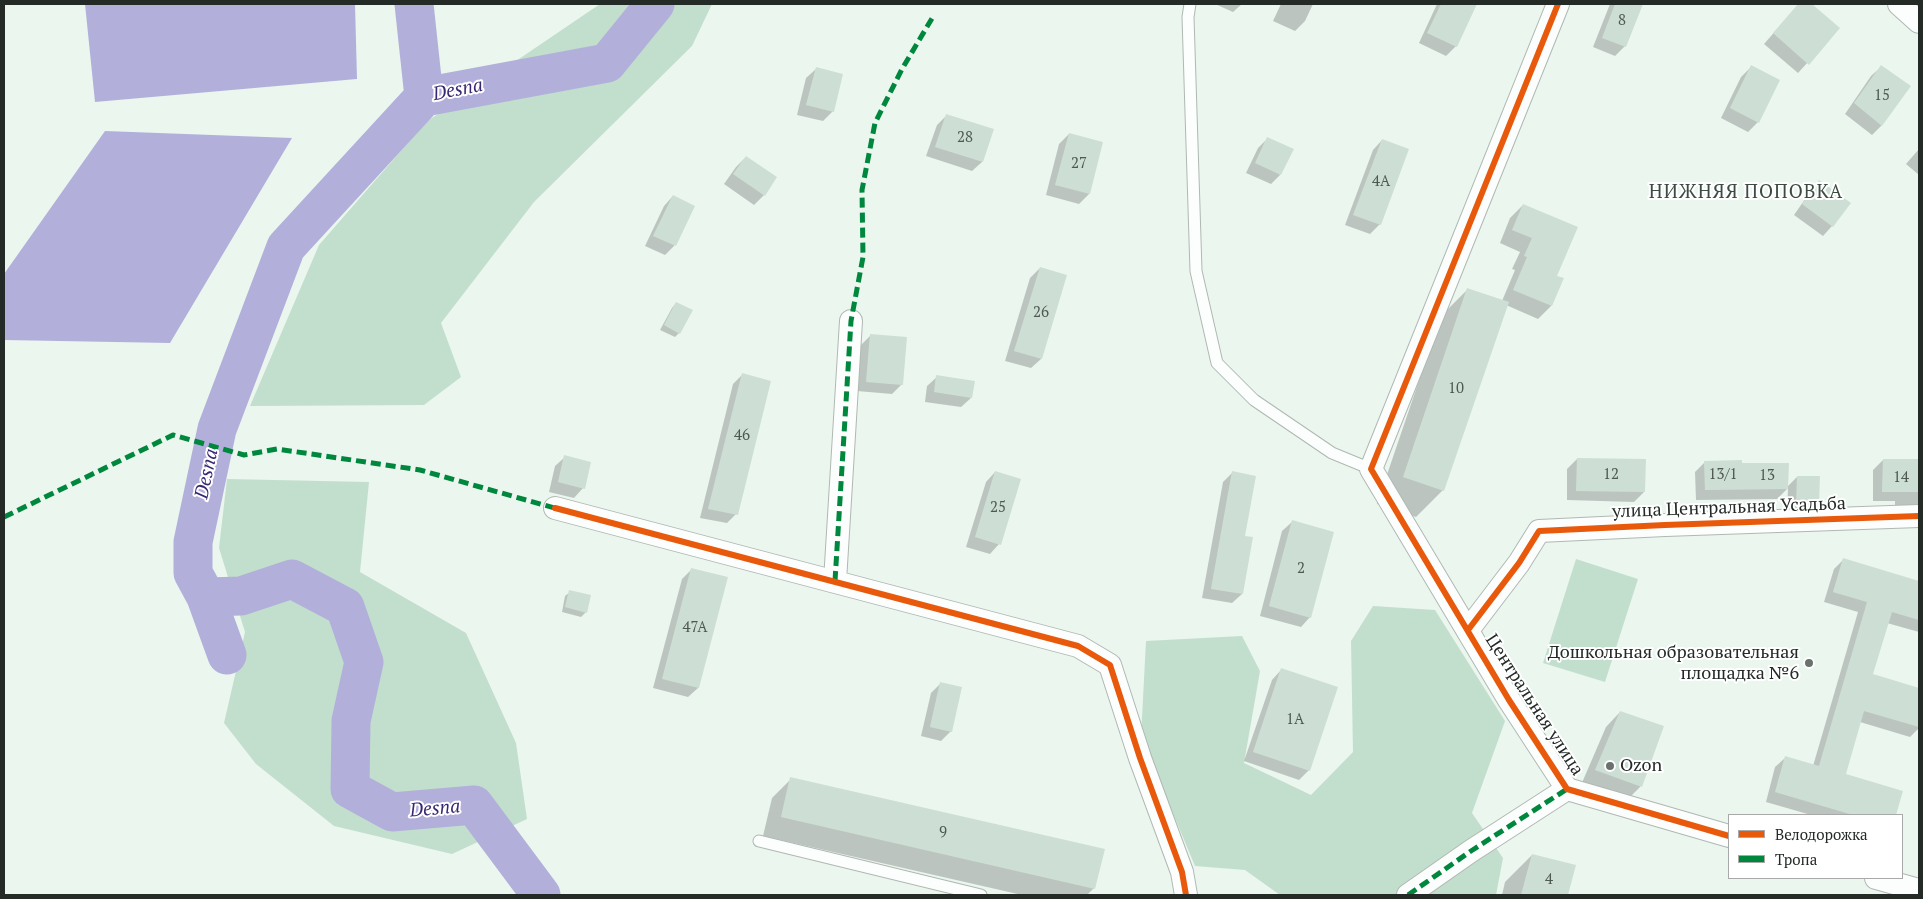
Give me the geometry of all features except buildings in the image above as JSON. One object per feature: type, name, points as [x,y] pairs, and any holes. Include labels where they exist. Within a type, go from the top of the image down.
[{"type":"street","points":[[1371,469],[1558,4]]},
{"type":"street","points":[[1899,4],[1919,22]]},
{"type":"street","points":[[835,581],[850,321]]},
{"type":"street","name":"Центральная улица","points":[[1371,469],[1509,700],[1567,789],[1728,836]]},
{"type":"street","points":[[555,508],[1078,646],[1110,665],[1140,758],[1182,872],[1186,895]]},
{"type":"street","name":"улица Центральная Усадьба","points":[[1468,630],[1519,564],[1539,531],[1919,516]]},
{"type":"street","points":[[1408,895],[1470,851],[1567,789]]},
{"type":"street","points":[[1880,879],[1919,890]]},
{"type":"lane","points":[[1190,4],[1188,17],[1196,271],[1217,363],[1254,400],[1332,453],[1371,469]]},
{"type":"lane","points":[[759,841],[981,895]]},
{"type":"green space","points":[[600,4],[712,4],[692,46],[534,202],[441,323],[461,377],[424,405],[250,406],[319,245],[426,122]]},
{"type":"green space","points":[[227,479],[369,482],[360,572],[466,633],[516,743],[527,819],[452,854],[334,826],[256,764],[224,723],[245,632],[219,548]]},
{"type":"green space","points":[[1576,559],[1638,579],[1605,682],[1543,663]]},
{"type":"green space","points":[[1373,606],[1435,610],[1505,721],[1472,813],[1503,858],[1496,895],[1280,895],[1245,870],[1195,866],[1141,737],[1146,641],[1242,636],[1260,671],[1244,763],[1311,795],[1353,752],[1351,641]]},
{"type":"water","points":[[85,4],[355,4],[357,79],[95,102]]},
{"type":"water","points":[[105,131],[292,138],[170,343],[4,340],[4,274]]},
{"type":"waterway","points":[[414,4],[424,97]]},
{"type":"waterway","name":"Desna","points":[[541,895],[474,805],[392,812],[350,789],[351,721],[364,662],[345,607],[292,579],[241,596],[206,597],[193,573],[193,542],[217,429],[286,247],[424,97],[607,63],[655,4]]},
{"type":"waterway","points":[[206,597],[227,655]]},
{"type":"marked path","points":[[835,581],[851,321],[863,257],[862,190],[875,123],[902,69],[934,15]]},
{"type":"marked path","points":[[4,517],[173,435],[244,455],[277,449],[420,470],[558,509]]},
{"type":"marked path","points":[[1408,895],[1471,851],[1567,789]]},
{"type":"cycle path","points":[[1558,4],[1371,469],[1509,700],[1567,789],[1728,836]]},
{"type":"cycle path","points":[[555,508],[1078,646],[1110,665],[1140,758],[1182,872],[1186,895]]},
{"type":"cycle path","points":[[1468,630],[1519,563],[1539,531],[1919,516]]},
{"type":"place","name":"Дошкольная образовательная площадка №6","points":[[1809,663]]},
{"type":"place","name":"Ozon","points":[[1610,766]]},
{"type":"district","name":"НИЖНЯЯ ПОПОВКА","points":[[1746,193]]}]
